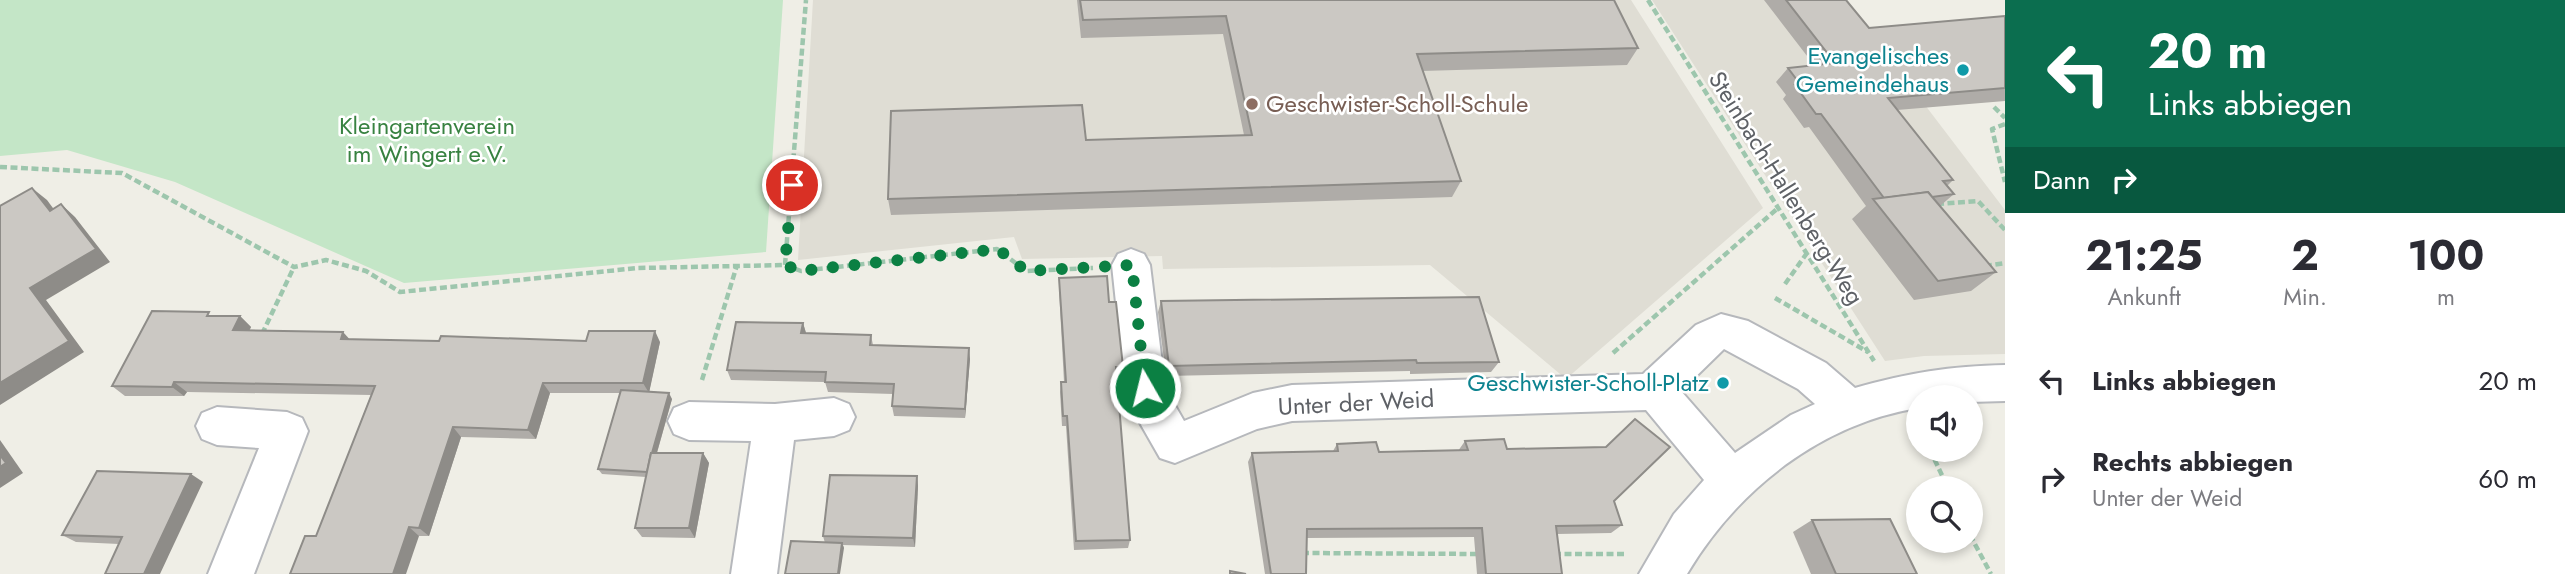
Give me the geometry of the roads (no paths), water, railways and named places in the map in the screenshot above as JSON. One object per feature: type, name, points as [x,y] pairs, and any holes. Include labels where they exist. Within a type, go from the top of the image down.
[{"type":"street","name":"Unter der Weid","points":[[1132,265],[1145,388],[1175,444],[1253,411],[1292,403],[1622,395],[1654,390]]},
{"type":"street","points":[[1731,480],[1654,390],[1710,337],[1721,331],[1728,332],[1812,376],[1849,409]]},
{"type":"street","points":[[1667,564],[1711,500],[1731,480],[1785,439],[1849,409],[1895,394],[1951,383],[2005,383]]},
{"type":"street","points":[[689,421],[775,423],[834,417]]},
{"type":"street","points":[[754,574],[775,423]]},
{"type":"street","points":[[217,426],[287,432],[230,574]]},
{"type":"place","name":"Evangelisches Gemeindehaus","points":[[1963,70]]},
{"type":"place","name":"Geschwister-Scholl-Schule","points":[[1252,104]]},
{"type":"place","name":"Geschwister-Scholl-Platz","points":[[1723,383]]},
{"type":"park label","name":"Kleingartenverein im Wingert e.V.","points":[[427,140]]}]
